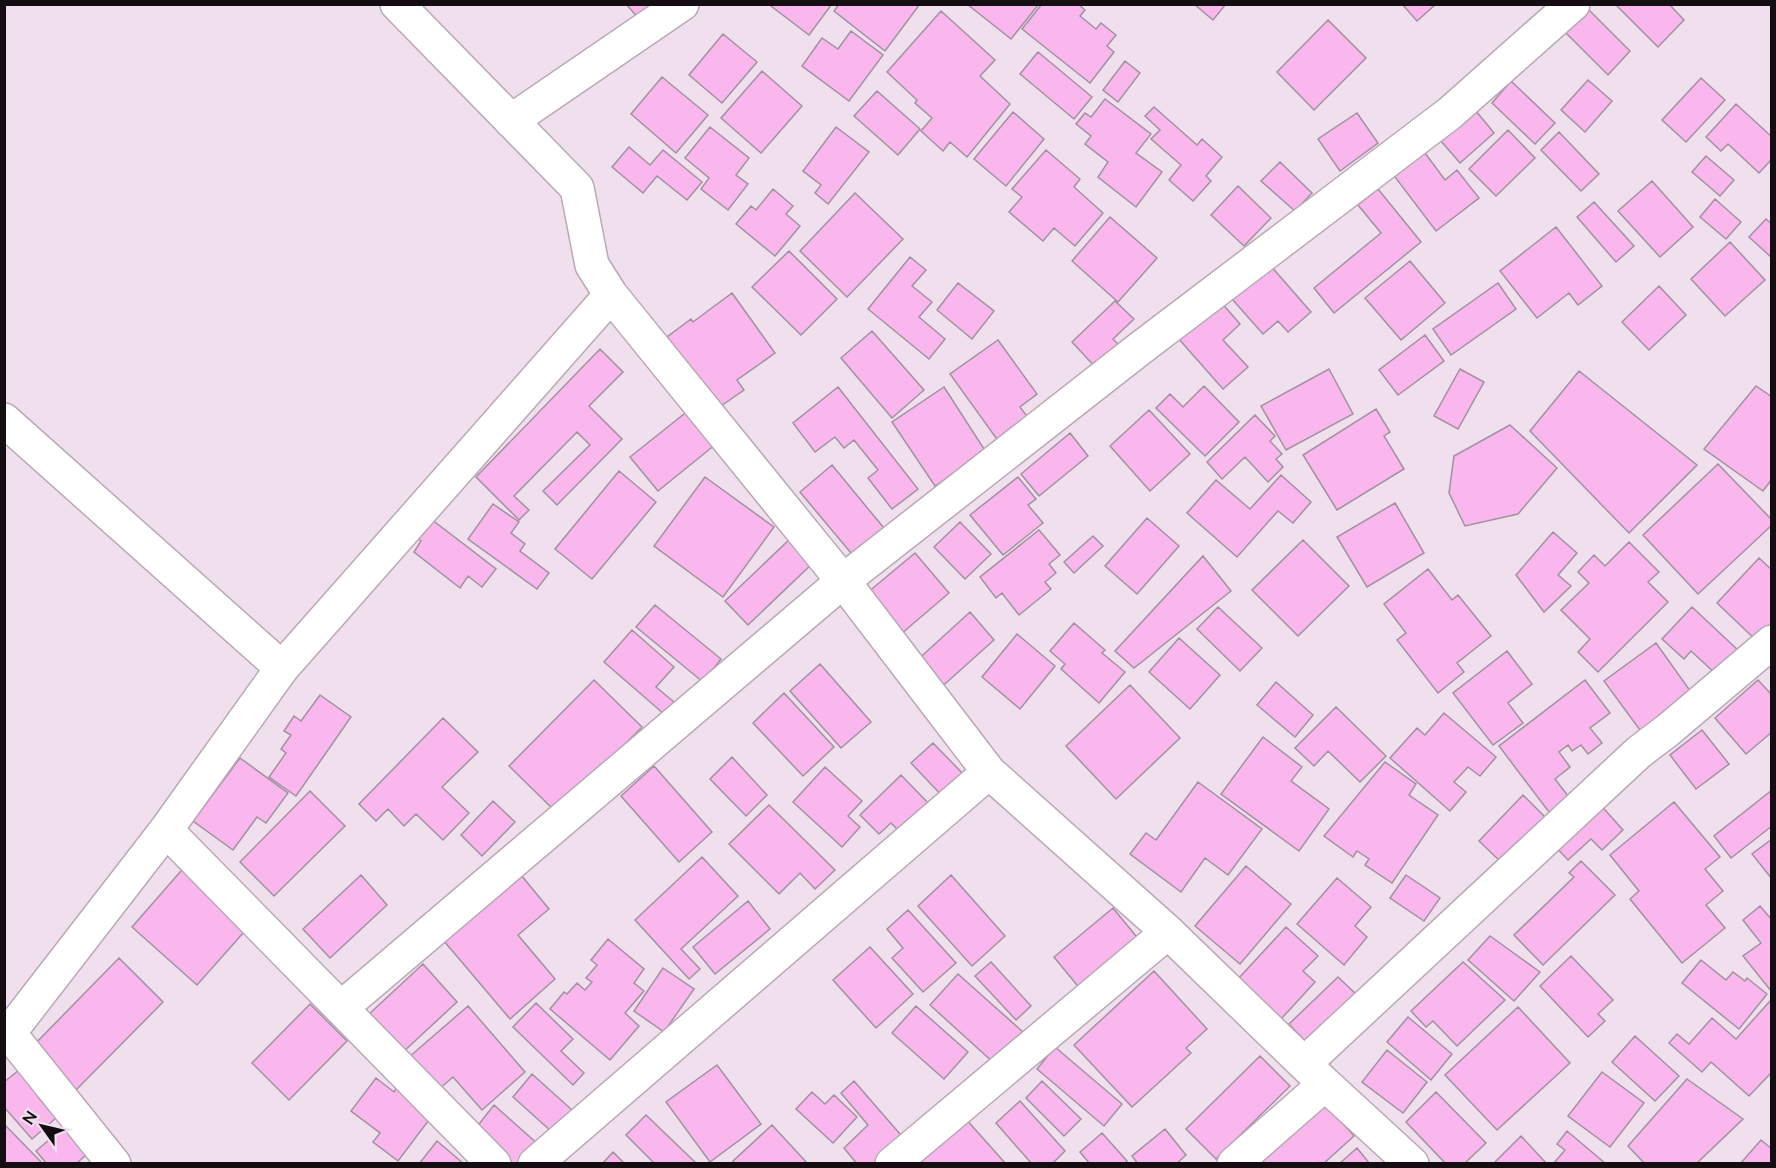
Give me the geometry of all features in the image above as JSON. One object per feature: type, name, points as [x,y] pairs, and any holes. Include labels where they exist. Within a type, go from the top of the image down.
[{"type":"street","points":[[397,4],[577,188],[592,265],[611,295],[843,581],[989,772],[1168,932],[1412,1164]]},
{"type":"street","points":[[511,121],[682,4]]},
{"type":"street","points":[[341,1008],[843,581],[1138,350],[1450,113],[1573,4]]},
{"type":"street","points":[[114,1164],[7,1033],[166,830],[282,668],[611,295]]},
{"type":"street","points":[[4,420],[282,668]]},
{"type":"street","points":[[1234,1164],[1315,1073],[1639,752],[1772,642]]},
{"type":"street","points":[[535,1164],[989,772]]},
{"type":"street","points":[[166,830],[494,1164]]},
{"type":"street","points":[[902,1160],[1168,932]]},
{"type":"building","points":[[626,4],[656,4],[640,20]]},
{"type":"building","points":[[772,4],[832,4],[809,35],[771,6]]},
{"type":"building","points":[[839,4],[920,4],[885,51],[834,11]]},
{"type":"building","points":[[967,4],[1039,4],[1011,39]]},
{"type":"building","points":[[1042,4],[1078,4],[1085,10],[1080,16],[1096,29],[1101,23],[1116,35],[1107,46],[1114,52],[1090,83],[1022,29]]},
{"type":"building","points":[[1194,4],[1226,4],[1213,20]]},
{"type":"building","points":[[1402,4],[1436,4],[1417,21]]},
{"type":"building","points":[[1619,4],[1669,4],[1684,20],[1658,47],[1617,6]]},
{"type":"building","points":[[1588,9],[1630,51],[1608,75],[1566,33]]},
{"type":"building","points":[[941,11],[995,60],[980,76],[1010,104],[967,157],[950,142],[943,151],[921,131],[932,118],[915,103],[917,100],[887,72]]},
{"type":"building","points":[[1328,20],[1366,58],[1314,110],[1277,72]]},
{"type":"building","points":[[851,31],[883,55],[849,101],[802,66],[822,38],[838,49]]},
{"type":"building","points":[[723,34],[757,62],[722,103],[689,75]]},
{"type":"building","points":[[1038,52],[1092,97],[1074,119],[1020,74]]},
{"type":"building","points":[[1125,61],[1140,73],[1118,102],[1103,90]]},
{"type":"building","points":[[762,71],[802,106],[761,153],[721,118]]},
{"type":"building","points":[[662,77],[708,115],[676,153],[631,114]]},
{"type":"building","points":[[1701,78],[1725,100],[1686,142],[1662,120]]},
{"type":"building","points":[[1588,80],[1612,101],[1585,132],[1561,110]]},
{"type":"building","points":[[1511,81],[1555,123],[1535,144],[1492,103]]},
{"type":"building","points":[[877,91],[920,129],[898,155],[854,116]]},
{"type":"building","points":[[1105,99],[1151,134],[1136,153],[1162,172],[1136,207],[1098,177],[1108,162],[1085,144],[1091,136],[1076,124],[1085,113],[1091,117]]},
{"type":"building","points":[[1736,104],[1772,137],[1772,159],[1759,173],[1728,144],[1721,151],[1706,137]]},
{"type":"building","points":[[1154,107],[1197,145],[1202,139],[1222,157],[1206,176],[1211,181],[1193,201],[1169,180],[1181,165],[1151,139],[1160,130],[1145,116]]},
{"type":"building","points":[[1476,111],[1494,133],[1460,163],[1441,141]]},
{"type":"building","points":[[1013,112],[1044,139],[1006,186],[974,159]]},
{"type":"building","points":[[1357,113],[1378,143],[1340,171],[1318,139]]},
{"type":"building","points":[[710,127],[749,158],[736,175],[748,184],[728,210],[701,189],[709,178],[685,158]]},
{"type":"building","points":[[836,127],[869,152],[828,204],[815,193],[821,185],[803,171]]},
{"type":"building","points":[[1508,130],[1535,158],[1496,196],[1469,169]]},
{"type":"building","points":[[1559,132],[1599,174],[1581,191],[1541,150]]},
{"type":"building","points":[[629,147],[650,165],[663,150],[702,182],[687,200],[657,176],[643,193],[612,167]]},
{"type":"building","points":[[1422,149],[1445,180],[1457,170],[1479,198],[1436,231],[1392,173]]},
{"type":"building","points":[[1046,150],[1080,179],[1074,187],[1103,213],[1075,246],[1054,228],[1043,241],[1009,212],[1022,197],[1012,189]]},
{"type":"building","points":[[1706,156],[1734,180],[1720,196],[1692,172]]},
{"type":"building","points":[[1280,162],[1312,193],[1295,211],[1261,181]]},
{"type":"building","points":[[1652,181],[1693,227],[1660,257],[1618,211]]},
{"type":"building","points":[[1238,186],[1271,218],[1244,246],[1211,215]]},
{"type":"building","points":[[773,189],[793,206],[786,214],[800,226],[775,256],[736,224],[751,206],[756,210]]},
{"type":"building","points":[[1378,189],[1421,242],[1334,313],[1314,288],[1381,233],[1358,205]]},
{"type":"building","points":[[855,193],[903,239],[847,297],[800,251]]},
{"type":"building","points":[[1715,199],[1741,222],[1726,239],[1700,217]]},
{"type":"building","points":[[1594,202],[1634,246],[1616,262],[1577,217]]},
{"type":"building","points":[[1110,217],[1157,258],[1118,302],[1072,261]]},
{"type":"building","points":[[1766,219],[1772,224],[1772,258],[1749,237]]},
{"type":"building","points":[[1556,227],[1602,286],[1578,305],[1569,293],[1537,318],[1500,271]]},
{"type":"building","points":[[1730,242],[1765,280],[1725,316],[1691,279]]},
{"type":"building","points":[[789,251],[837,299],[801,335],[752,287]]},
{"type":"building","points":[[910,257],[926,270],[912,286],[932,302],[919,317],[945,339],[929,359],[868,309]]},
{"type":"building","points":[[1410,261],[1445,303],[1401,340],[1365,298]]},
{"type":"building","points":[[1270,265],[1311,312],[1288,332],[1278,321],[1263,334],[1232,299]]},
{"type":"building","points":[[958,283],[994,311],[972,339],[937,310]]},
{"type":"building","points":[[1498,283],[1516,309],[1451,355],[1433,329]]},
{"type":"building","points":[[1659,286],[1686,315],[1649,350],[1622,322]]},
{"type":"building","points":[[732,293],[775,353],[737,380],[744,390],[718,408],[667,337],[691,319],[693,322]]},
{"type":"building","points":[[1115,301],[1134,319],[1113,339],[1121,347],[1097,369],[1072,342]]},
{"type":"building","points":[[1220,301],[1240,324],[1223,340],[1248,367],[1223,389],[1178,338]]},
{"type":"building","points":[[872,331],[924,390],[892,418],[841,358]]},
{"type":"building","points":[[1425,335],[1444,361],[1398,395],[1379,370]]},
{"type":"building","points":[[998,340],[1037,394],[1020,407],[1035,427],[1004,449],[950,374]]},
{"type":"building","points":[[600,349],[623,372],[589,406],[622,439],[557,505],[543,491],[590,445],[577,432],[514,496],[529,510],[519,520],[476,477]]},
{"type":"building","points":[[1329,369],[1353,414],[1286,450],[1261,406]]},
{"type":"building","points":[[1460,369],[1484,382],[1458,429],[1434,416]]},
{"type":"building","points":[[1579,371],[1697,465],[1629,533],[1530,431]]},
{"type":"building","points":[[1204,386],[1239,422],[1205,456],[1156,408],[1170,394],[1183,407]]},
{"type":"building","points":[[1756,386],[1772,397],[1772,479],[1763,491],[1704,449]]},
{"type":"building","points":[[838,387],[918,489],[892,509],[868,478],[878,470],[854,440],[844,448],[835,437],[815,452],[793,423]]},
{"type":"building","points":[[944,387],[986,452],[935,486],[892,422]]},
{"type":"building","points":[[1376,409],[1390,432],[1384,436],[1404,469],[1337,510],[1303,455]]},
{"type":"building","points":[[689,410],[716,444],[658,491],[630,457]]},
{"type":"building","points":[[1149,410],[1190,454],[1150,491],[1110,446]]},
{"type":"building","points":[[1255,415],[1275,436],[1270,441],[1282,454],[1276,459],[1283,467],[1268,482],[1245,457],[1222,479],[1207,462]]},
{"type":"building","points":[[1510,425],[1557,468],[1518,514],[1465,526],[1449,493],[1454,456]]},
{"type":"building","points":[[1070,433],[1088,456],[1039,496],[1021,474]]},
{"type":"building","points":[[1718,464],[1772,520],[1772,525],[1698,594],[1643,535]]},
{"type":"building","points":[[832,465],[888,533],[856,559],[800,492]]},
{"type":"building","points":[[619,471],[656,502],[592,579],[555,549]]},
{"type":"building","points":[[1281,475],[1311,502],[1293,523],[1278,511],[1237,557],[1187,513],[1216,480],[1250,509]]},
{"type":"building","points":[[705,477],[774,527],[723,597],[654,546]]},
{"type":"building","points":[[1018,477],[1036,499],[1028,505],[1043,523],[1003,555],[970,515]]},
{"type":"building","points":[[1395,503],[1424,553],[1367,587],[1337,537]]},
{"type":"building","points":[[493,504],[519,522],[511,533],[525,544],[520,551],[549,573],[537,589],[468,539]]},
{"type":"building","points":[[1147,518],[1179,546],[1137,594],[1105,566]]},
{"type":"building","points":[[431,519],[496,569],[482,587],[468,576],[460,588],[414,552],[421,541],[416,537]]},
{"type":"building","points":[[960,522],[991,554],[965,579],[934,547]]},
{"type":"building","points":[[1039,530],[1060,555],[1049,564],[1056,573],[1045,582],[1051,589],[1019,615],[1002,593],[996,598],[980,577]]},
{"type":"building","points":[[1553,532],[1577,553],[1558,575],[1571,586],[1544,612],[1516,575]]},
{"type":"building","points":[[793,536],[816,560],[748,625],[725,601]]},
{"type":"building","points":[[1093,536],[1103,546],[1074,573],[1064,562]]},
{"type":"building","points":[[1303,540],[1349,586],[1298,636],[1252,590]]},
{"type":"building","points":[[1629,542],[1659,572],[1648,582],[1668,602],[1598,672],[1578,652],[1590,639],[1561,610],[1589,583],[1578,572],[1594,555],[1605,566]]},
{"type":"building","points":[[915,553],[949,593],[901,634],[867,593]]},
{"type":"building","points":[[1203,556],[1231,591],[1134,668],[1115,651]]},
{"type":"building","points":[[1759,558],[1772,570],[1772,632],[1760,644],[1717,603]]},
{"type":"building","points":[[1428,569],[1452,600],[1458,595],[1491,636],[1457,663],[1464,672],[1438,693],[1397,640],[1406,633],[1384,604]]},
{"type":"building","points":[[655,605],[721,659],[703,682],[636,627]]},
{"type":"building","points":[[1218,607],[1262,648],[1240,671],[1197,629]]},
{"type":"building","points":[[1692,607],[1739,651],[1717,675],[1691,651],[1684,659],[1662,639]]},
{"type":"building","points":[[970,612],[994,640],[937,691],[913,664]]},
{"type":"building","points":[[1074,623],[1105,650],[1102,653],[1125,672],[1099,703],[1061,669],[1065,664],[1050,651]]},
{"type":"building","points":[[632,630],[674,667],[656,687],[674,702],[664,714],[604,662]]},
{"type":"building","points":[[1017,634],[1055,666],[1020,709],[982,677]]},
{"type":"building","points":[[1179,638],[1220,675],[1190,709],[1149,672]]},
{"type":"building","points":[[1656,643],[1696,699],[1645,737],[1604,681]]},
{"type":"building","points":[[1507,651],[1532,684],[1508,703],[1523,723],[1493,745],[1453,693]]},
{"type":"building","points":[[820,664],[871,722],[841,748],[790,691]]},
{"type":"building","points":[[594,680],[642,727],[557,813],[509,766]]},
{"type":"building","points":[[1585,680],[1610,713],[1590,728],[1602,743],[1588,754],[1581,745],[1572,751],[1568,745],[1559,752],[1570,767],[1555,779],[1572,801],[1552,816],[1499,746]]},
{"type":"building","points":[[1758,680],[1772,695],[1772,732],[1746,754],[1715,718]]},
{"type":"building","points":[[1276,682],[1313,715],[1295,737],[1257,705]]},
{"type":"building","points":[[1130,685],[1180,738],[1116,799],[1066,746]]},
{"type":"building","points":[[784,693],[834,747],[803,776],[753,723]]},
{"type":"building","points":[[320,695],[351,717],[296,796],[269,777],[286,753],[281,749],[291,735],[284,731],[294,716],[301,721]]},
{"type":"building","points":[[1336,707],[1386,756],[1360,782],[1328,751],[1314,766],[1295,748]]},
{"type":"building","points":[[1444,713],[1496,757],[1480,776],[1468,767],[1454,782],[1466,792],[1450,811],[1390,758],[1417,728],[1425,735]]},
{"type":"building","points":[[443,718],[478,752],[442,787],[469,813],[443,840],[416,814],[404,826],[388,809],[376,821],[359,804]]},
{"type":"building","points":[[1702,730],[1729,764],[1696,789],[1670,755]]},
{"type":"building","points":[[1263,737],[1302,767],[1291,781],[1329,809],[1299,851],[1221,794]]},
{"type":"building","points":[[933,743],[968,779],[946,800],[911,763]]},
{"type":"building","points":[[732,757],[767,795],[746,816],[710,779]]},
{"type":"building","points":[[240,758],[288,793],[266,823],[257,817],[233,850],[193,821]]},
{"type":"building","points":[[1385,762],[1416,784],[1409,795],[1438,815],[1392,883],[1365,865],[1369,859],[1357,851],[1353,857],[1324,836]]},
{"type":"building","points":[[654,766],[712,832],[679,862],[621,796]]},
{"type":"building","points":[[825,767],[862,801],[848,816],[860,827],[842,847],[793,802]]},
{"type":"building","points":[[901,775],[932,807],[903,835],[891,823],[879,834],[860,815]]},
{"type":"building","points":[[1198,782],[1262,829],[1228,875],[1205,858],[1181,892],[1130,854],[1146,833],[1156,840]]},
{"type":"building","points":[[1772,790],[1772,826],[1731,858],[1714,836]]},
{"type":"building","points":[[310,791],[345,826],[274,896],[240,862]]},
{"type":"building","points":[[1523,795],[1547,819],[1503,864],[1479,841]]},
{"type":"building","points":[[493,801],[515,822],[482,856],[461,835]]},
{"type":"building","points":[[1597,801],[1623,830],[1602,850],[1591,839],[1568,860],[1552,843]]},
{"type":"building","points":[[1674,802],[1720,857],[1705,869],[1723,891],[1706,905],[1725,928],[1682,963],[1630,899],[1639,891],[1610,855]]},
{"type":"building","points":[[769,805],[835,870],[815,889],[800,873],[779,894],[729,844]]},
{"type":"building","points":[[1772,839],[1772,879],[1752,854]]},
{"type":"building","points":[[702,857],[738,896],[681,949],[700,969],[689,979],[635,920]]},
{"type":"building","points":[[1581,861],[1615,895],[1543,965],[1514,935],[1574,877],[1569,873]]},
{"type":"building","points":[[187,864],[252,923],[197,985],[132,927]]},
{"type":"building","points":[[1246,866],[1291,904],[1240,964],[1195,926]]},
{"type":"building","points":[[361,875],[387,905],[330,958],[303,929]]},
{"type":"building","points":[[521,875],[549,909],[518,935],[555,979],[510,1019],[444,941]]},
{"type":"building","points":[[951,875],[1005,936],[972,966],[918,906]]},
{"type":"building","points":[[1406,875],[1440,898],[1424,921],[1390,898]]},
{"type":"building","points":[[1337,878],[1371,907],[1355,926],[1367,937],[1344,965],[1297,924]]},
{"type":"building","points":[[748,901],[770,929],[715,974],[693,947]]},
{"type":"building","points":[[1760,906],[1772,920],[1771,991],[1743,956],[1761,943],[1743,920]]},
{"type":"building","points":[[1113,908],[1140,941],[1081,990],[1054,957]]},
{"type":"building","points":[[908,910],[956,963],[923,992],[892,958],[903,948],[887,929]]},
{"type":"building","points":[[1286,927],[1318,956],[1303,971],[1315,982],[1281,1019],[1238,979]]},
{"type":"building","points":[[1490,936],[1540,972],[1514,1001],[1468,960]]},
{"type":"building","points":[[608,939],[644,969],[634,983],[644,991],[625,1013],[639,1026],[610,1060],[550,1009],[564,992],[567,994],[577,983],[585,990],[592,982],[586,978],[597,965],[591,960]]},
{"type":"building","points":[[870,947],[913,994],[876,1028],[833,980]]},
{"type":"building","points":[[1571,956],[1613,1000],[1598,1014],[1605,1021],[1588,1037],[1540,986]]},
{"type":"building","points":[[119,958],[163,1002],[75,1091],[31,1048]]},
{"type":"building","points":[[1701,960],[1726,980],[1733,972],[1745,981],[1747,978],[1767,994],[1739,1029],[1682,983]]},
{"type":"building","points":[[991,962],[1031,1006],[1016,1020],[975,976]]},
{"type":"building","points":[[1463,962],[1505,1000],[1457,1046],[1433,1021],[1426,1027],[1411,1011]]},
{"type":"building","points":[[423,964],[457,1002],[402,1053],[368,1015]]},
{"type":"building","points":[[663,968],[694,989],[664,1032],[634,1011]]},
{"type":"building","points":[[1154,971],[1207,1029],[1186,1048],[1191,1053],[1132,1107],[1074,1045]]},
{"type":"building","points":[[958,974],[1023,1032],[995,1064],[930,1005]]},
{"type":"building","points":[[1338,977],[1358,996],[1309,1045],[1289,1024]]},
{"type":"building","points":[[1770,1001],[1772,1003],[1772,1072],[1749,1096],[1711,1062],[1702,1072],[1669,1043],[1677,1034],[1689,1044],[1712,1018],[1736,1039]]},
{"type":"building","points":[[536,1003],[573,1039],[561,1051],[584,1073],[573,1085],[513,1027]]},
{"type":"building","points":[[310,1004],[347,1041],[289,1100],[252,1063]]},
{"type":"building","points":[[468,1006],[525,1072],[482,1110],[453,1077],[437,1091],[408,1058]]},
{"type":"building","points":[[916,1006],[968,1052],[944,1079],[892,1033]]},
{"type":"building","points":[[1518,1007],[1570,1063],[1497,1130],[1445,1075]]},
{"type":"building","points":[[1408,1017],[1452,1054],[1431,1080],[1387,1042]]},
{"type":"building","points":[[1635,1036],[1679,1076],[1655,1101],[1612,1062]]},
{"type":"building","points":[[1055,1047],[1122,1104],[1104,1126],[1037,1069]]},
{"type":"building","points":[[1387,1050],[1427,1082],[1403,1113],[1362,1082]]},
{"type":"building","points":[[1260,1056],[1290,1086],[1216,1159],[1186,1129]]},
{"type":"building","points":[[717,1065],[761,1124],[710,1162],[666,1102]]},
{"type":"building","points":[[24,1066],[45,1091],[38,1097],[56,1118],[32,1139],[4,1107],[4,1082]]},
{"type":"building","points":[[1602,1072],[1644,1103],[1610,1147],[1568,1116]]},
{"type":"building","points":[[532,1074],[572,1110],[552,1132],[513,1097]]},
{"type":"building","points":[[376,1078],[394,1092],[402,1080],[438,1108],[398,1161],[373,1142],[380,1133],[351,1111]]},
{"type":"building","points":[[1687,1079],[1743,1119],[1696,1164],[1645,1164],[1628,1146]]},
{"type":"building","points":[[854,1081],[906,1141],[880,1164],[857,1164],[844,1148],[868,1125],[841,1093]]},
{"type":"building","points":[[1042,1081],[1081,1119],[1064,1136],[1026,1098]]},
{"type":"building","points":[[812,1092],[825,1104],[834,1095],[857,1117],[833,1143],[796,1109]]},
{"type":"building","points":[[1436,1092],[1486,1143],[1464,1164],[1446,1164],[1406,1122]]},
{"type":"building","points":[[1322,1100],[1354,1136],[1323,1164],[1262,1164],[1257,1158]]},
{"type":"building","points":[[1020,1101],[1065,1151],[1052,1164],[1032,1164],[996,1123]]},
{"type":"building","points":[[494,1105],[539,1145],[523,1164],[507,1164],[472,1133]]},
{"type":"building","points":[[646,1115],[697,1164],[655,1164],[626,1135]]},
{"type":"building","points":[[965,1118],[1006,1164],[921,1164],[918,1160]]},
{"type":"building","points":[[4,1124],[43,1164],[4,1164]]},
{"type":"building","points":[[772,1125],[808,1164],[736,1164],[733,1161]]},
{"type":"building","points":[[64,1127],[87,1154],[76,1164],[47,1164],[36,1151]]},
{"type":"building","points":[[1165,1129],[1186,1155],[1176,1164],[1138,1164],[1132,1156]]},
{"type":"building","points":[[1567,1131],[1606,1164],[1553,1164],[1565,1150],[1557,1144]]},
{"type":"building","points":[[1102,1133],[1127,1161],[1124,1164],[1090,1164],[1080,1152]]},
{"type":"building","points":[[1521,1136],[1547,1164],[1493,1164]]},
{"type":"building","points":[[1761,1140],[1772,1149],[1772,1164],[1740,1164]]},
{"type":"building","points":[[437,1141],[464,1164],[419,1164]]},
{"type":"building","points":[[1357,1148],[1370,1164],[1339,1164]]},
{"type":"building","points":[[613,1152],[625,1164],[602,1164]]}]
